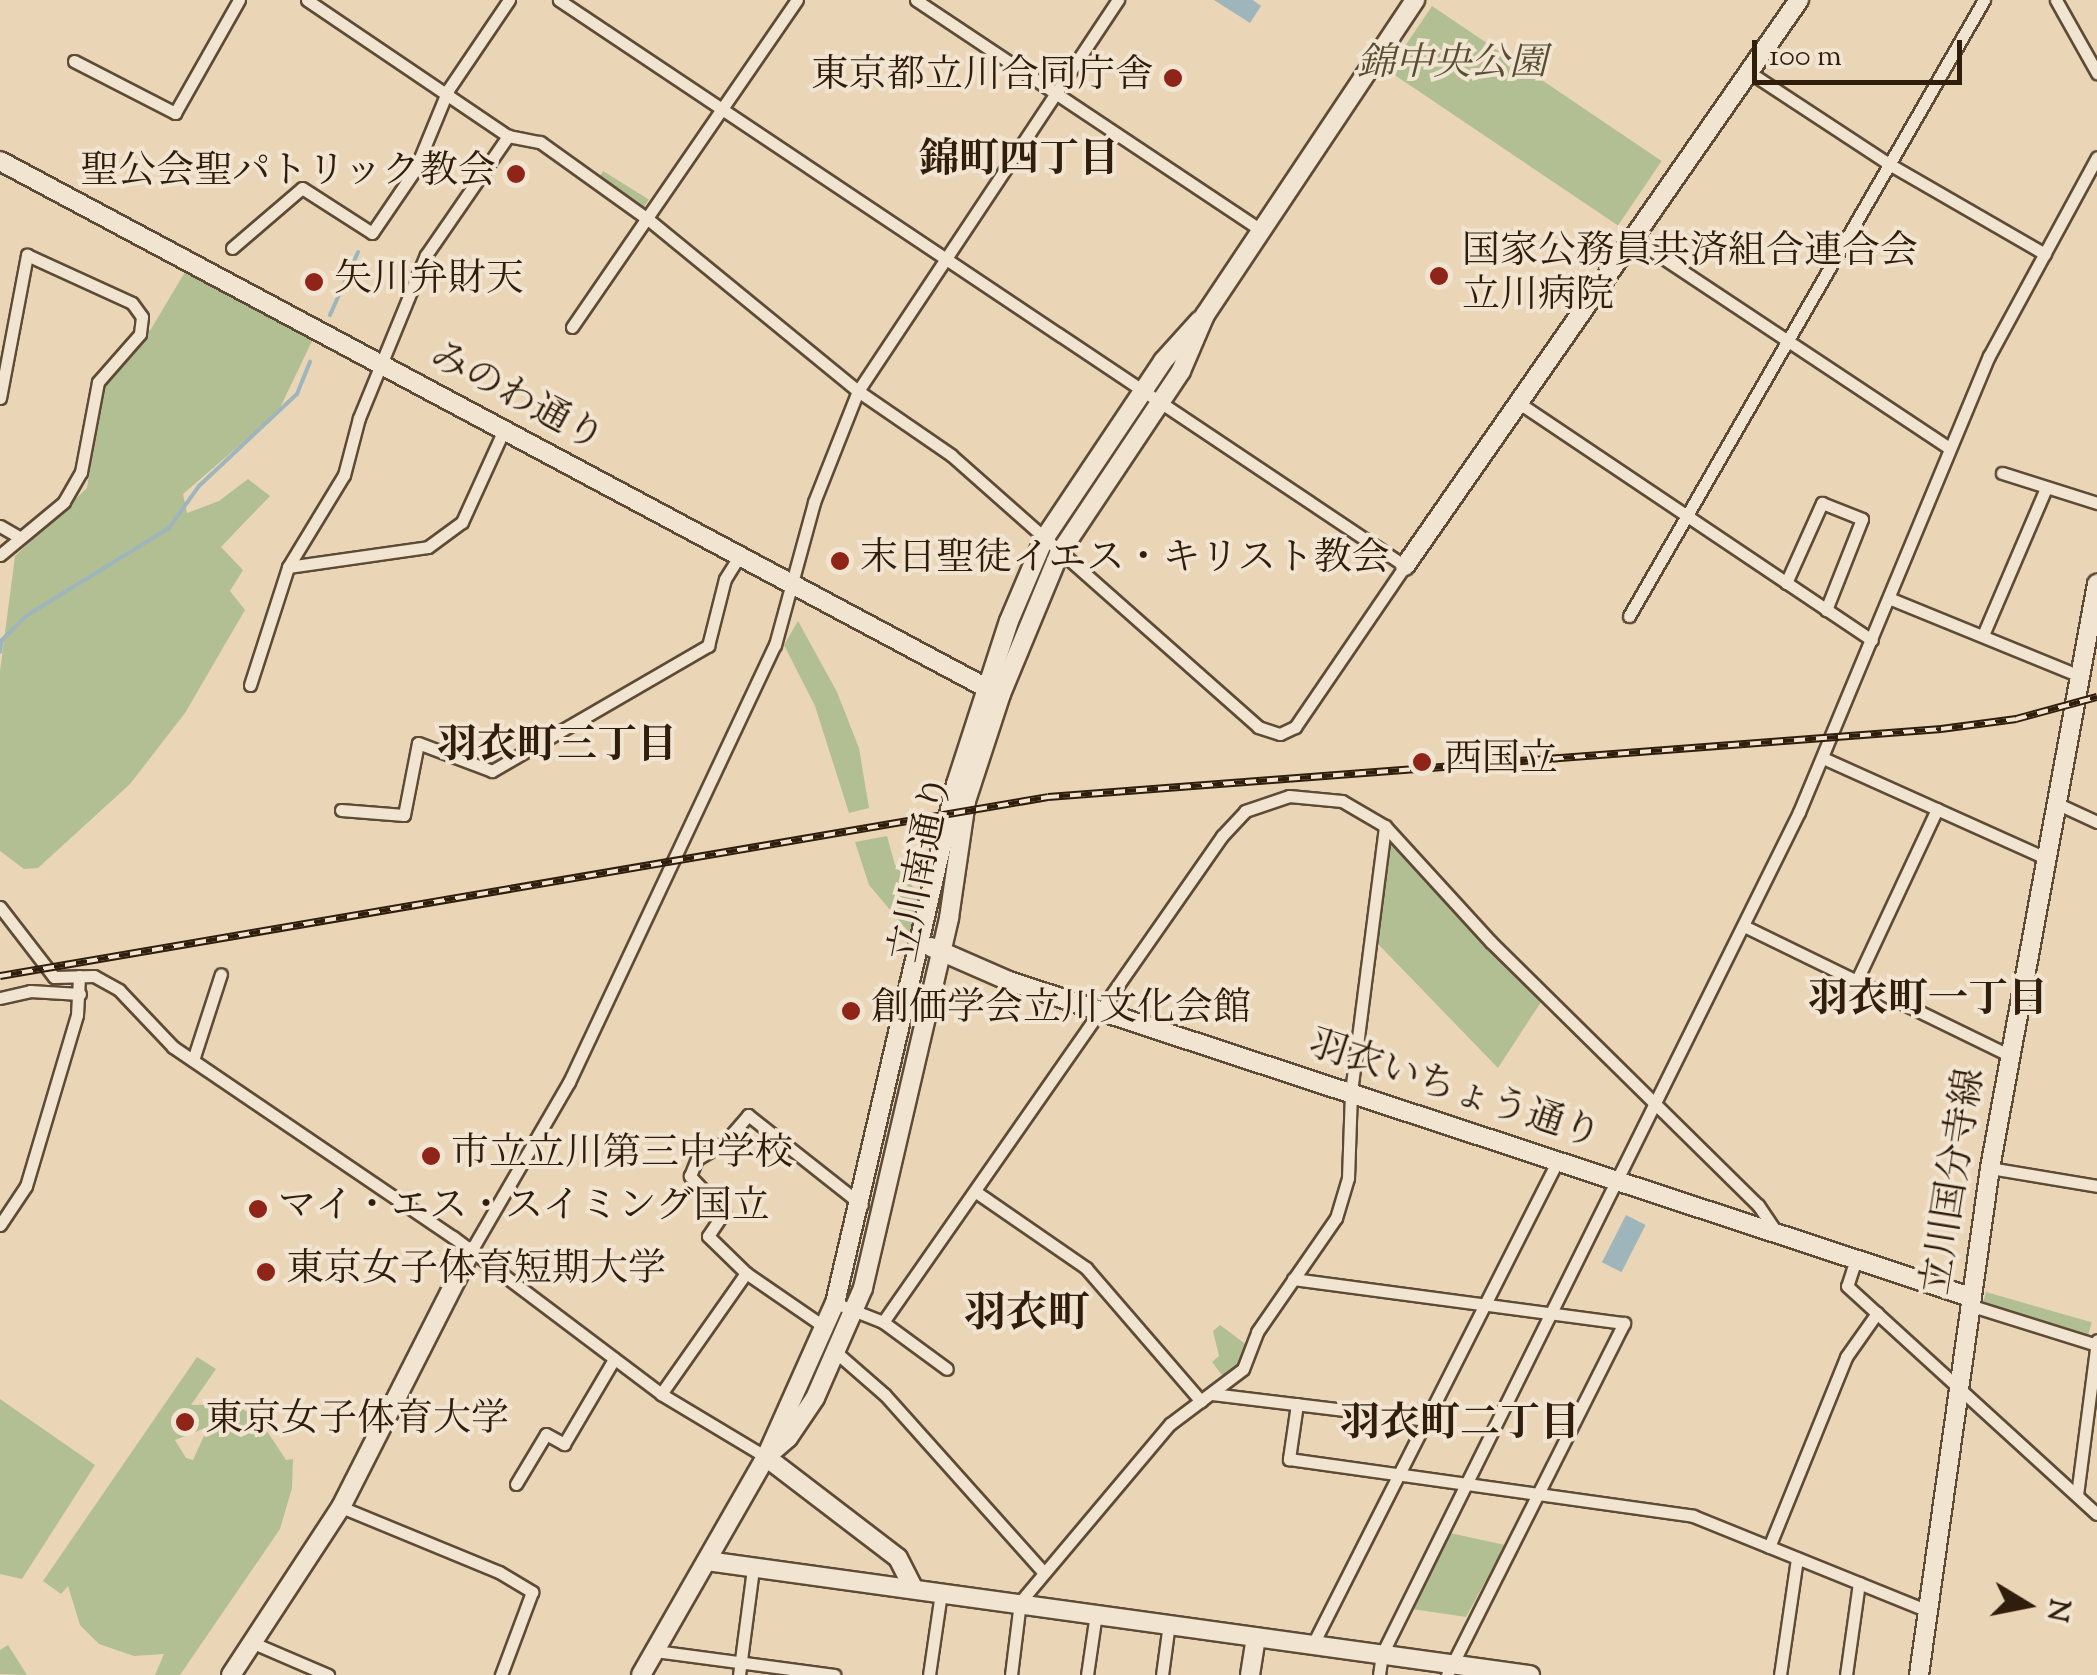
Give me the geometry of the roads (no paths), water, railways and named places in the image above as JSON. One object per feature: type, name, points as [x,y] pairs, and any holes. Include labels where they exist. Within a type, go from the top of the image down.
[{"type":"street","points":[[74,61],[175,113],[238,0]]},
{"type":"street","points":[[307,0],[448,90],[508,136],[540,142],[649,220],[858,391],[951,455],[1258,728],[1280,734],[1304,717],[1799,0]]},
{"type":"street","points":[[232,248],[302,188],[372,233],[415,170],[448,90],[509,0]]},
{"type":"street","points":[[559,0],[1405,566]]},
{"type":"street","points":[[572,327],[797,0]]},
{"type":"street","points":[[916,0],[1262,230]]},
{"type":"street","points":[[231,1675],[341,1508],[471,1251],[570,1082],[775,644],[814,502],[858,391],[1118,0]]},
{"type":"street","name":"立川南通り","points":[[641,1675],[766,1457],[773,1430],[835,1304],[862,1205],[921,944],[992,691],[1044,540],[1143,390],[1205,315],[1415,0]]},
{"type":"street","points":[[1629,616],[1984,0]]},
{"type":"street","points":[[2056,0],[2097,74]]},
{"type":"street","points":[[1749,72],[1889,164],[2045,254]]},
{"type":"street","points":[[250,685],[288,567],[344,475],[382,364],[436,235],[490,170],[508,136]]},
{"type":"street","points":[[1379,1675],[1382,1654],[1622,1180],[1823,758],[1890,598],[1946,447],[2097,157]]},
{"type":"street","name":"みのわ通り","points":[[0,161],[992,691]]},
{"type":"street","points":[[1633,238],[1946,447]]},
{"type":"street","points":[[0,398],[3,362],[28,256],[132,303],[142,317],[140,334],[98,382],[73,487],[64,502],[0,555]]},
{"type":"street","name":"立川南通り","points":[[766,1457],[788,1438],[838,1354],[855,1311],[942,951],[960,822],[992,691],[1059,554],[1160,402],[1205,315]]},
{"type":"street","points":[[1519,403],[1872,640]]},
{"type":"street","points":[[288,567],[428,547],[462,522],[504,430]]},
{"type":"street","points":[[2002,473],[2045,490],[2097,503]]},
{"type":"street","points":[[1983,635],[2045,490]]},
{"type":"street","points":[[1786,583],[1822,503],[1862,519],[1826,610]]},
{"type":"street","points":[[0,526],[19,536]]},
{"type":"street","points":[[341,810],[404,815],[418,742],[492,770],[708,646],[725,580],[739,557]]},
{"type":"street","name":"立川国分寺線","points":[[1919,1675],[1990,1168],[2097,584]]},
{"type":"street","points":[[1890,598],[2080,676]]},
{"type":"street","points":[[1823,758],[2046,858]]},
{"type":"street","points":[[883,1322],[1245,811],[1290,796],[1342,801],[1385,826],[1656,1108],[1758,1206],[1775,1230]]},
{"type":"street","points":[[2058,804],[2097,822]]},
{"type":"street","points":[[1856,982],[1937,809]]},
{"type":"street","points":[[1011,1675],[1020,1602],[1170,1424],[1243,1369],[1257,1332],[1346,1192],[1350,1092],[1385,826]]},
{"type":"street","points":[[0,907],[54,977],[104,980],[137,1002],[173,1047],[471,1251],[660,1394],[766,1457],[898,1558],[913,1588]]},
{"type":"street","points":[[1744,926],[2010,1056]]},
{"type":"street","name":"羽衣いちょう通り","points":[[921,944],[1100,1011],[1775,1230],[1969,1301]]},
{"type":"street","points":[[193,1060],[221,974]]},
{"type":"street","points":[[0,1225],[26,1186],[80,994],[79,976]]},
{"type":"street","points":[[0,998],[30,991],[80,994]]},
{"type":"street","points":[[826,1328],[746,1273],[708,1236],[724,1212],[690,1176],[697,1159],[724,1143],[748,1114],[862,1205]]},
{"type":"street","points":[[1313,1644],[1558,1160]]},
{"type":"street","points":[[1990,1168],[2097,1186]]},
{"type":"street","points":[[976,1192],[1086,1268],[1207,1398],[1297,1404],[1426,1420]]},
{"type":"street","points":[[1856,1259],[1847,1286],[2097,1514]]},
{"type":"street","points":[[660,1394],[746,1273]]},
{"type":"street","points":[[1294,1279],[1624,1324],[1448,1669]]},
{"type":"street","points":[[1969,1301],[2097,1343],[2077,1494]]},
{"type":"street","points":[[835,1304],[883,1322],[947,1368]]},
{"type":"street","points":[[1769,1547],[1846,1357],[1877,1313]]},
{"type":"street","points":[[838,1354],[884,1396],[1043,1572]]},
{"type":"street","points":[[516,1484],[546,1434],[564,1444],[614,1359]]},
{"type":"street","points":[[1297,1404],[1289,1459],[1693,1516],[1928,1611]]},
{"type":"street","points":[[341,1508],[499,1572],[532,1592],[500,1675]]},
{"type":"street","points":[[1780,1675],[1797,1558]]},
{"type":"street","points":[[707,1561],[1382,1654],[1448,1669],[1530,1675]]},
{"type":"street","points":[[739,1669],[754,1568]]},
{"type":"street","points":[[1846,1675],[1859,1583]]},
{"type":"street","points":[[929,1675],[941,1593]]},
{"type":"street","points":[[1086,1675],[1096,1613]]},
{"type":"street","points":[[1162,1675],[1169,1623]]},
{"type":"street","points":[[1250,1675],[1256,1637]]},
{"type":"street","points":[[251,1642],[328,1675]]},
{"type":"street","points":[[655,1651],[739,1669],[834,1675]]},
{"type":"water","points":[[1214,0],[1253,0],[1261,6],[1250,23]]},
{"type":"water","points":[[1626,1215],[1646,1225],[1622,1272],[1602,1262]]},
{"type":"waterway","points":[[330,315],[358,252]]},
{"type":"waterway","points":[[0,652],[2,640],[26,616],[169,528],[199,486],[297,394],[310,362]]},
{"type":"railway","points":[[0,976],[1048,797],[1941,729],[2016,719],[2097,697]]},
{"type":"place","name":"東京都立川合同庁舎","points":[[1173,78]]},
{"type":"place","name":"聖公会聖パトリック教会","points":[[516,174]]},
{"type":"place","name":"国家公務員共済組合連合会 立川病院","points":[[1439,276]]},
{"type":"place","name":"矢川弁財天","points":[[314,282]]},
{"type":"place","name":"末日聖徒イエス・キリスト教会","points":[[840,561]]},
{"type":"place","name":"西国立","points":[[1422,762]]},
{"type":"place","name":"創価学会立川文化会館","points":[[851,1011]]},
{"type":"place","name":"市立立川第三中学校","points":[[431,1156]]},
{"type":"place","name":"マイ・エス・スイミング国立","points":[[258,1209]]},
{"type":"place","name":"東京女子体育短期大学","points":[[266,1272]]},
{"type":"place","name":"東京女子体育大学","points":[[185,1422]]},
{"type":"district","name":"錦町四丁目","points":[[1019,162]]},
{"type":"district","name":"羽衣町三丁目","points":[[557,748]]},
{"type":"district","name":"羽衣町一丁目","points":[[1928,1002]]},
{"type":"district","name":"羽衣町","points":[[1027,1316]]},
{"type":"district","name":"羽衣町二丁目","points":[[1460,1426]]},
{"type":"park label","name":"錦中央公園","points":[[1452,66]]}]
